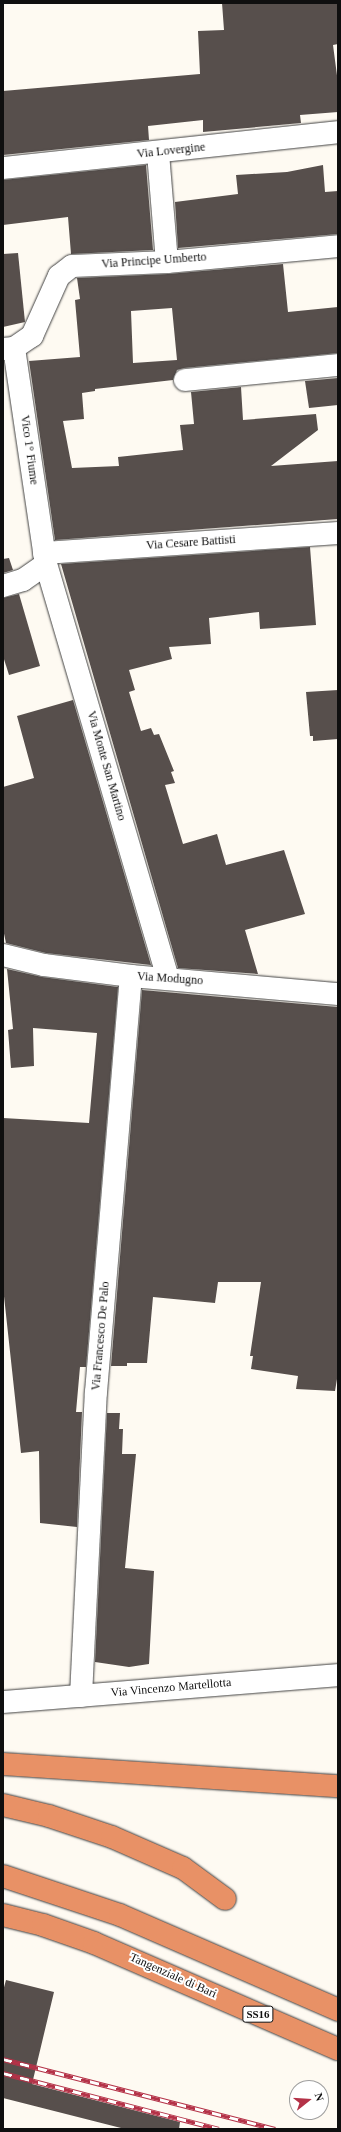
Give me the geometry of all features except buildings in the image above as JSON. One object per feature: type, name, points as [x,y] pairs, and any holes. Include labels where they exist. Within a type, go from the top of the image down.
[{"type":"highway","points":[[3,1764],[338,1786]]},
{"type":"highway","points":[[305,1785],[338,1798]]},
{"type":"highway","points":[[3,1805],[49,1816],[112,1837],[183,1868],[225,1899]]},
{"type":"highway","points":[[3,1876],[120,1915],[338,2010]]},
{"type":"highway","name":"Tangenziale di Bari","points":[[3,1915],[70,1934],[178,1978],[338,2049]]},
{"type":"street","name":"Via Lovergine","points":[[3,168],[158,153],[338,132]]},
{"type":"street","points":[[158,153],[167,262]]},
{"type":"street","name":"Via Principe Umberto","points":[[9,348],[32,336],[59,276],[72,266],[167,262],[338,246]]},
{"type":"street","name":"Vico 1° Fiume","points":[[9,348],[45,559]]},
{"type":"street","points":[[185,380],[338,365]]},
{"type":"street","name":"Via Cesare Battisti","points":[[45,559],[338,533]]},
{"type":"street","points":[[3,586],[23,580],[45,559]]},
{"type":"street","name":"Via Monte San Martino","points":[[45,559],[168,978]]},
{"type":"street","name":"Via Modugno","points":[[3,956],[44,965],[131,976],[168,978],[338,994]]},
{"type":"street","name":"Via Francesco De Palo","points":[[81,1696],[96,1392],[131,976]]},
{"type":"street","name":"Via Vincenzo Martellotta","points":[[3,1702],[338,1674]]},
{"type":"railway","points":[[3,2059],[275,2129]]},
{"type":"railway","points":[[3,2073],[219,2129]]}]
